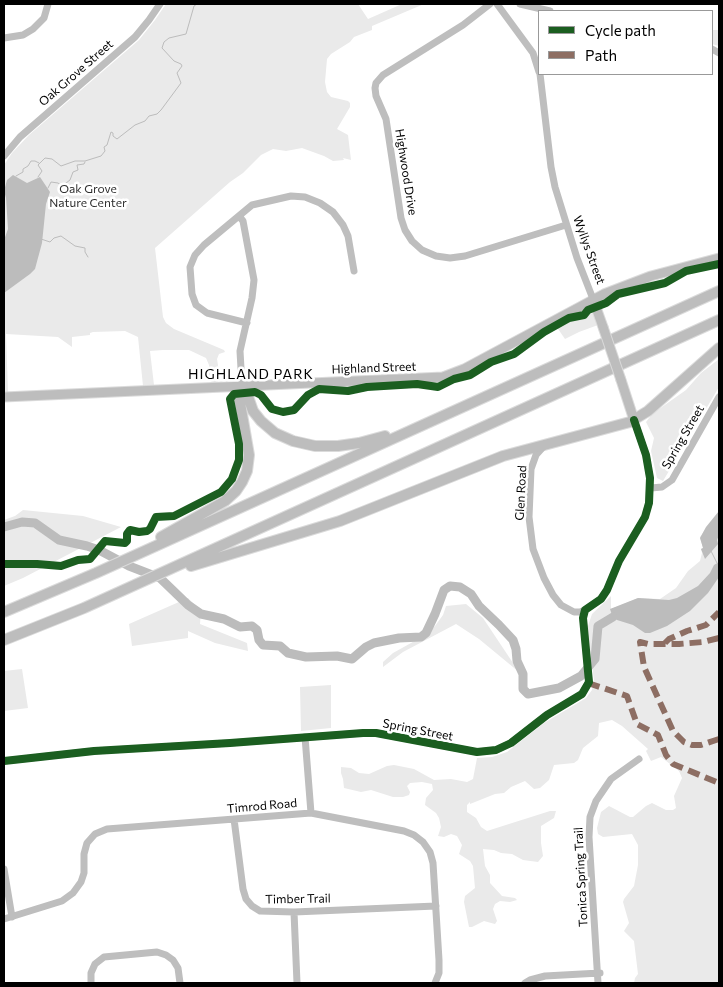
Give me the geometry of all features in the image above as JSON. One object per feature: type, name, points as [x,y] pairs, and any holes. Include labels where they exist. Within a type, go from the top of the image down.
[{"type":"highway","points":[[4,612],[113,565],[126,554],[145,548],[719,291]]},
{"type":"highway","points":[[4,640],[58,619],[144,580],[165,576],[183,566],[719,320]]},
{"type":"highway","points":[[183,566],[340,521],[485,462],[634,420],[648,411],[719,348]]},
{"type":"highway","points":[[242,386],[246,390],[253,411],[267,428],[288,439],[310,446],[332,447],[353,444],[431,421]]},
{"type":"highway","points":[[145,548],[219,504],[234,494],[240,486],[247,471],[249,455],[240,397],[242,386]]},
{"type":"main road","name":"Highland Street","points":[[4,397],[450,376],[593,299],[651,276],[719,258]]},
{"type":"main road","name":"Wyllys Street","points":[[593,299],[634,420]]},
{"type":"street","points":[[4,38],[24,35],[34,29],[44,18],[48,4]]},
{"type":"street","name":"Oak Grove Street","points":[[4,156],[20,136],[135,37],[160,4]]},
{"type":"street","name":"Highwood Drive","points":[[490,4],[463,25],[384,75],[376,83],[376,96],[386,120],[401,218],[405,230],[412,241],[422,250],[436,256],[450,258],[465,256],[566,225]]},
{"type":"street","name":"Wyllys Street","points":[[497,4],[533,53],[538,70]]},
{"type":"street","points":[[520,4],[546,10]]},
{"type":"street","name":"Wyllys Street","points":[[539,75],[551,167],[566,225],[593,299]]},
{"type":"street","points":[[247,323],[207,313],[196,305],[192,294],[190,267],[199,250],[252,205],[291,196],[306,197],[320,203],[333,212],[343,225],[348,236],[354,271]]},
{"type":"street","points":[[239,216],[243,221],[254,280],[240,354],[242,386]]},
{"type":"street","name":"Spring Street","points":[[651,488],[662,487],[672,480],[719,397]]},
{"type":"street","name":"Wyllys Street","points":[[634,420],[646,455],[651,488]]},
{"type":"street","name":"Glen Road","points":[[547,443],[538,452],[532,463],[529,517],[533,549],[553,595],[569,610],[580,612],[585,610]]},
{"type":"street","points":[[585,610],[601,599],[607,590],[619,560],[645,517],[651,488]]},
{"type":"street","name":"Spring Street","points":[[4,761],[53,755],[376,733],[477,752],[496,750],[511,743],[547,715],[582,694],[589,682],[583,618],[585,610]]},
{"type":"street","points":[[305,737],[310,813]]},
{"type":"street","name":"Tonica Spring Trail","points":[[598,983],[599,973],[589,837],[590,817],[596,801],[611,779],[639,759]]},
{"type":"street","name":"Timrod Road","points":[[4,919],[62,901],[74,893],[84,873],[84,854],[87,843],[96,834],[107,830],[310,813],[404,831],[414,835],[423,842],[430,852],[433,863],[439,960],[439,973],[435,983]]},
{"type":"street","name":"Timber Trail","points":[[234,819],[243,889],[246,899],[260,911],[294,912],[436,906]]},
{"type":"street","points":[[4,869],[12,917]]},
{"type":"street","points":[[294,912],[297,983]]},
{"type":"street","points":[[91,983],[90,973],[95,964],[104,957],[157,952],[173,960],[178,968],[180,983]]},
{"type":"street","points":[[525,983],[545,976],[599,973]]},
{"type":"green space","name":"Oak Grove Nature Center","points":[[166,4],[358,4],[368,19],[402,4],[424,4],[372,26],[372,30],[354,37],[327,59],[325,82],[327,92],[331,97],[350,103],[350,107],[337,129],[348,135],[351,160],[343,158],[344,160],[333,161],[302,148],[286,151],[273,149],[261,155],[243,173],[230,182],[155,248],[163,317],[166,323],[174,329],[224,350],[225,352],[219,354],[217,359],[220,378],[218,382],[213,383],[209,380],[209,365],[206,358],[189,350],[163,350],[150,351],[154,385],[143,386],[138,337],[125,331],[93,332],[90,335],[72,337],[72,347],[58,337],[6,334],[8,392],[4,392],[4,165],[12,153],[29,135],[139,40]]},
{"type":"green space","points":[[713,30],[719,30],[719,46],[713,44]]},
{"type":"green space","points":[[585,310],[593,314],[598,325],[565,339],[554,323]]},
{"type":"green space","points":[[719,359],[719,387],[663,481],[657,478],[651,451],[654,438],[646,422],[652,414],[686,390],[701,373]]},
{"type":"green space","points":[[23,510],[83,516],[121,527],[4,586],[4,520],[15,516]]},
{"type":"green space","points":[[719,511],[719,983],[634,983],[638,974],[634,941],[624,931],[629,923],[623,902],[634,886],[638,865],[638,845],[632,834],[603,837],[598,834],[597,828],[601,812],[609,806],[630,817],[633,817],[652,803],[666,810],[673,810],[676,808],[674,796],[682,778],[679,771],[661,757],[651,761],[646,751],[648,749],[622,726],[612,720],[599,723],[598,736],[583,748],[578,760],[574,763],[554,765],[549,780],[540,788],[534,789],[525,781],[511,787],[504,793],[495,794],[470,804],[470,802],[467,805],[467,812],[476,818],[481,827],[487,831],[550,811],[556,811],[554,818],[541,826],[543,856],[538,862],[523,860],[512,854],[483,849],[485,866],[490,875],[490,883],[502,896],[517,900],[510,902],[500,901],[495,904],[493,909],[497,921],[495,924],[484,921],[469,927],[464,902],[465,896],[475,888],[473,866],[470,861],[459,854],[462,845],[457,836],[451,834],[444,837],[438,836],[441,827],[439,818],[436,813],[425,805],[426,798],[433,790],[432,784],[422,782],[410,783],[407,786],[410,792],[409,795],[403,797],[393,797],[371,790],[361,792],[344,788],[341,767],[369,774],[394,765],[414,769],[434,780],[451,779],[467,782],[473,779],[477,758],[492,757],[507,752],[544,723],[586,698],[592,690],[594,680],[587,629],[592,614],[611,596],[611,609],[638,598],[660,599],[676,588],[688,571],[700,561],[701,549],[703,548],[700,537]]},
{"type":"green space","points":[[188,598],[201,611],[200,624],[247,643],[248,651],[215,643],[188,631],[188,638],[132,646],[129,624]]},
{"type":"green space","points":[[466,604],[483,618],[519,672],[479,639],[456,624],[403,652],[383,667],[383,662],[393,653],[420,638],[435,626],[443,615],[446,606]]},
{"type":"green space","points":[[22,669],[28,708],[4,711],[4,671]]},
{"type":"green space","points":[[331,685],[331,728],[301,731],[300,687]]},
{"type":"shaded area","points":[[13,175],[27,183],[40,177],[50,192],[46,204],[42,243],[35,269],[4,293],[4,240],[8,229],[4,191],[7,180]]},
{"type":"shaded area","points":[[719,511],[718,544],[705,559],[701,549],[703,548],[700,538]]},
{"type":"shaded area","points":[[719,562],[719,577],[708,593],[690,611],[667,626],[650,633],[645,633],[633,625],[617,620],[612,615],[610,609],[638,598],[669,600],[677,598],[698,586],[710,573],[714,565]]},
{"type":"waterway","points":[[38,177],[42,171],[38,165],[45,158],[52,159],[61,166],[101,156],[105,151],[104,147],[107,145],[111,132],[117,139],[135,125],[145,121],[149,116],[157,114],[161,110],[181,83],[177,73],[182,66],[174,61],[162,48],[164,42],[169,38],[186,34],[194,6],[197,4]]},
{"type":"waterway","points":[[16,176],[23,172],[23,169],[31,161],[39,163]]},
{"type":"waterway","points":[[48,188],[51,182],[62,186],[70,180],[73,172],[78,170],[77,165],[84,164],[85,162]]},
{"type":"waterway","points":[[41,239],[50,242],[54,238],[61,236],[75,246],[85,248],[88,257]]},
{"type":"waterway","points":[[4,527],[22,522],[35,523],[59,540],[99,550],[129,566],[160,578],[188,605],[201,614],[224,619],[240,627],[252,626],[257,630],[259,640],[263,645],[280,646],[288,653],[306,657],[337,656],[352,659],[374,643],[399,638],[421,637],[426,633],[444,590],[450,586],[460,587],[471,594],[479,606],[513,640],[517,661],[523,674],[523,689],[528,694],[559,688],[581,676],[595,659],[598,626],[613,617]]},
{"type":"waterway","points":[[711,551],[717,563]]},
{"type":"marked path","points":[[665,643],[669,639],[687,631],[706,625],[719,612]]},
{"type":"marked path","points":[[719,638],[703,642],[679,644],[648,644],[640,642],[644,667],[673,731],[684,742],[692,745],[701,745],[719,739]]},
{"type":"marked path","points":[[588,683],[627,696],[637,724],[658,735],[666,755],[673,764],[719,783]]},
{"type":"cycle path","points":[[4,564],[61,566],[78,560],[90,559],[105,541],[125,543],[130,530],[147,531],[156,517],[174,516],[221,492],[232,479],[239,460],[239,444],[230,399],[234,394],[255,392],[261,395],[272,409],[283,412],[294,410],[308,395],[319,389],[348,391],[367,387],[417,384],[438,387],[454,379],[470,375],[491,362],[514,354],[544,332],[569,318],[584,315],[588,310],[606,303],[618,294],[665,283],[686,271],[719,264]]},
{"type":"cycle path","points":[[4,761],[94,751],[363,733],[376,733],[477,752],[496,750],[511,743],[547,715],[582,694],[589,682],[583,618],[585,610],[601,599],[607,590],[619,561],[645,517],[649,503],[650,478],[646,455],[634,420]]},
{"type":"district","name":"HIGHLAND PARK","points":[[251,374]]}]
